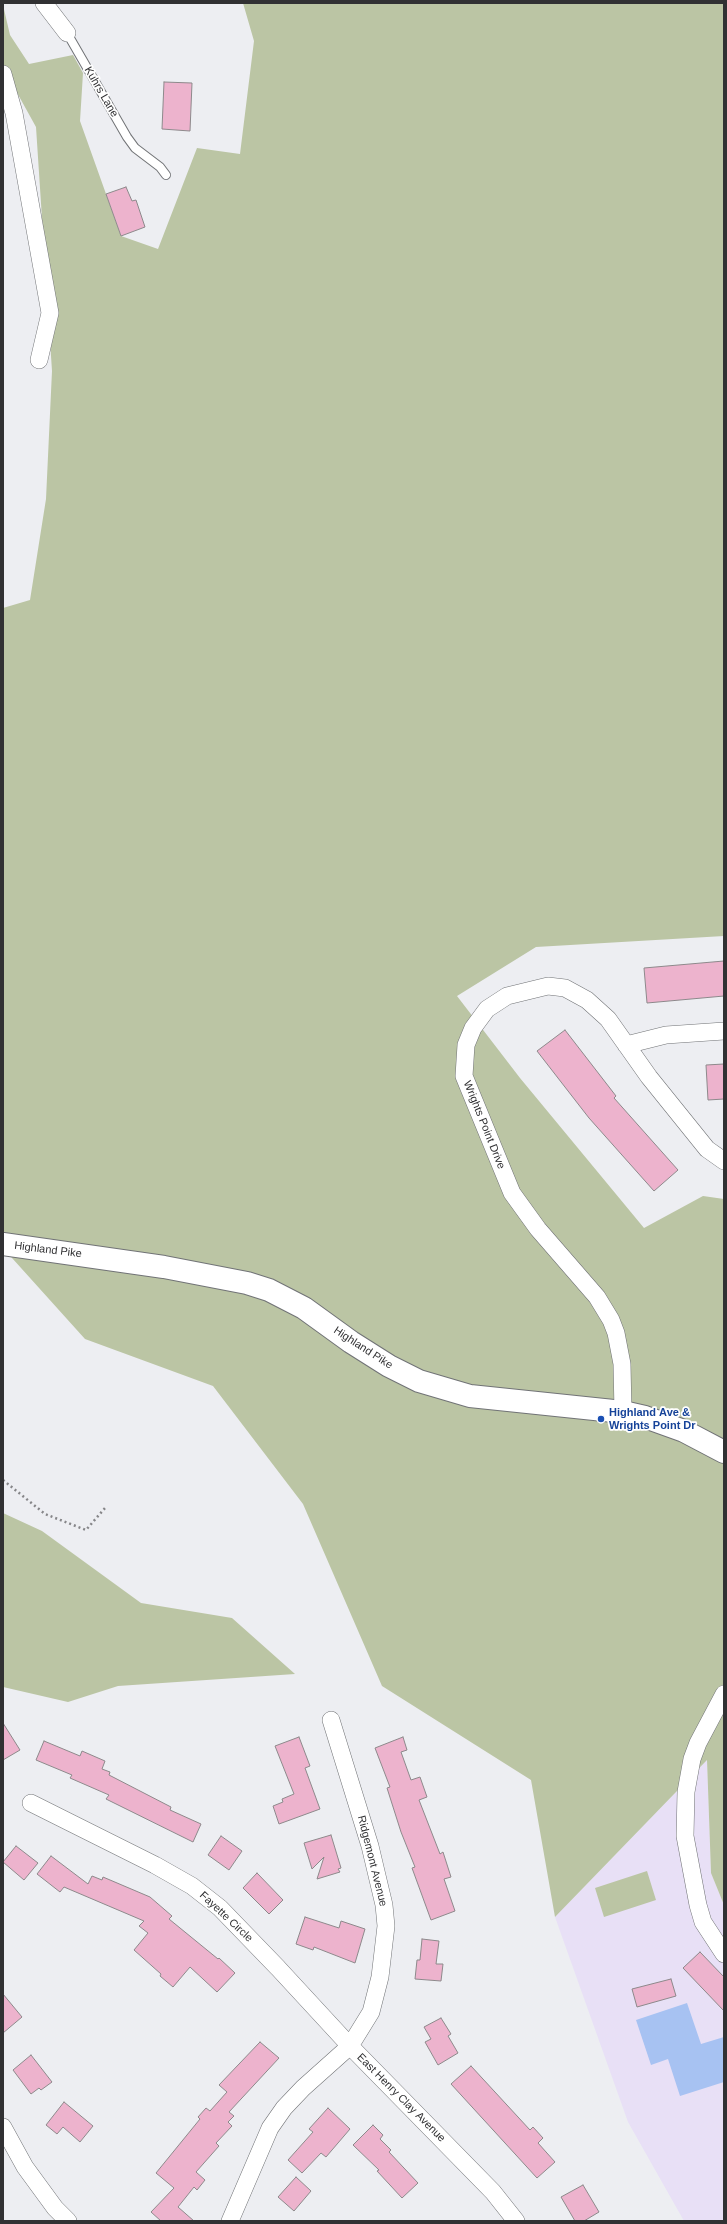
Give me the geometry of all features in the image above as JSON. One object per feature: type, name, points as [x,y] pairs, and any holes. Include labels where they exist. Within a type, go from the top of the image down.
[{"type":"street","name":"Kuhrs Lane","points":[[44,3],[67,33]]},
{"type":"street","points":[[3,74],[14,113],[50,313],[39,360]]},
{"type":"street","name":"Wrights Point Drive","points":[[622,1412],[622,1364],[616,1334],[611,1320],[597,1297],[538,1229],[512,1193],[464,1076],[463,1066],[466,1045],[473,1028],[487,1009],[507,996],[548,986],[566,988],[587,1000],[608,1020],[707,1149],[724,1161]]},
{"type":"street","points":[[626,1045],[666,1035],[724,1031]]},
{"type":"street","name":"Highland Pike","points":[[3,1244],[88,1254],[190,1271],[269,1290],[304,1308],[351,1342],[389,1366],[419,1381],[452,1392],[501,1401],[622,1412],[645,1417],[684,1431],[724,1452]]},
{"type":"street","points":[[724,1694],[698,1743],[692,1759],[686,1792],[685,1836],[698,1906],[703,1922],[724,1954]]},
{"type":"street","name":"Ridgemont Avenue","points":[[331,1720],[370,1846],[384,1905],[386,1926],[380,1977],[371,2012],[350,2046]]},
{"type":"street","name":"Fayette Circle","points":[[30,1803],[155,1865],[192,1886],[220,1908],[350,2046]]},
{"type":"street","name":"East Henry Clay Avenue","points":[[230,2221],[270,2128],[303,2088],[350,2046],[493,2192],[516,2221]]},
{"type":"street","points":[[3,2126],[25,2168],[55,2208],[68,2221]]},
{"type":"lane","name":"Kuhrs Lane","points":[[67,33],[127,137],[135,148],[160,167],[166,175]]},
{"type":"path","points":[[3,1480],[45,1514],[86,1530],[105,1508]]},
{"type":"shaded area","points":[[707,1760],[711,1873],[724,1905],[724,2221],[684,2221],[628,2122],[555,1917]]},
{"type":"green space","points":[[243,3],[724,3],[724,936],[536,947],[457,996],[520,1078],[644,1228],[703,1196],[724,1199],[724,1905],[711,1873],[707,1760],[555,1917],[531,1780],[382,1686],[303,1504],[213,1386],[85,1339],[3,1248],[3,608],[30,600],[46,499],[52,371],[36,127],[15,89],[3,93],[3,5],[10,35],[29,64],[73,55],[83,73],[80,121],[121,236],[158,249],[197,148],[240,154],[254,41]]},
{"type":"green space","points":[[3,1513],[42,1531],[141,1603],[232,1618],[295,1674],[118,1686],[68,1702],[3,1687]]},
{"type":"green space","points":[[647,1871],[656,1900],[604,1917],[595,1888]]},
{"type":"water","points":[[687,2003],[701,2044],[724,2037],[724,2082],[680,2096],[668,2059],[651,2065],[636,2020]]},
{"type":"building","points":[[164,82],[192,83],[190,131],[162,129]]},
{"type":"building","points":[[126,187],[132,201],[136,200],[145,227],[121,236],[106,194]]},
{"type":"building","points":[[724,961],[724,996],[647,1003],[644,968]]},
{"type":"building","points":[[565,1030],[616,1096],[614,1098],[678,1170],[654,1191],[589,1118],[537,1051]]},
{"type":"building","points":[[724,1064],[724,1099],[708,1100],[706,1065]]},
{"type":"building","points":[[3,1723],[20,1750],[3,1760]]},
{"type":"building","points":[[299,1737],[310,1766],[305,1768],[320,1809],[279,1824],[273,1806],[283,1802],[282,1799],[294,1794],[275,1746]]},
{"type":"building","points":[[403,1737],[407,1750],[401,1752],[411,1780],[420,1777],[427,1797],[419,1800],[440,1854],[443,1852],[451,1877],[444,1879],[455,1911],[431,1920],[412,1868],[415,1867],[401,1832],[387,1788],[390,1787],[375,1748]]},
{"type":"building","points":[[44,1741],[80,1756],[82,1751],[105,1761],[102,1769],[110,1772],[109,1775],[171,1807],[170,1810],[201,1824],[193,1842],[106,1799],[109,1795],[70,1778],[72,1775],[36,1760]]},
{"type":"building","points":[[331,1835],[341,1868],[338,1869],[340,1872],[317,1879],[324,1857],[312,1869],[304,1843]]},
{"type":"building","points":[[221,1836],[242,1851],[229,1870],[208,1855]]},
{"type":"building","points":[[16,1846],[38,1863],[24,1880],[3,1862]]},
{"type":"building","points":[[51,1856],[88,1884],[92,1876],[102,1880],[103,1877],[150,1897],[172,1916],[169,1919],[218,1959],[219,1958],[235,1973],[217,1992],[190,1967],[173,1987],[134,1950],[148,1933],[139,1926],[144,1921],[64,1887],[60,1892],[37,1874]]},
{"type":"building","points":[[257,1873],[283,1900],[269,1914],[243,1888]]},
{"type":"building","points":[[305,1917],[339,1928],[341,1921],[365,1929],[355,1963],[314,1947],[313,1950],[296,1944]]},
{"type":"building","points":[[422,1939],[439,1941],[436,1964],[443,1964],[441,1981],[415,1979],[417,1960],[420,1960]]},
{"type":"building","points":[[700,1952],[724,1977],[724,2011],[683,1968]]},
{"type":"building","points":[[671,1979],[676,1996],[637,2007],[632,1989]]},
{"type":"building","points":[[3,1994],[22,2017],[3,2033]]},
{"type":"building","points":[[441,2018],[451,2034],[448,2036],[458,2053],[438,2065],[425,2042],[431,2039],[424,2027]]},
{"type":"building","points":[[260,2042],[279,2058],[229,2112],[234,2116],[228,2122],[232,2126],[216,2143],[219,2146],[196,2172],[205,2180],[197,2190],[194,2187],[178,2207],[194,2221],[161,2221],[151,2212],[174,2188],[156,2173],[200,2119],[198,2117],[206,2108],[210,2111],[227,2092],[219,2085]]},
{"type":"building","points":[[31,2055],[52,2082],[41,2090],[39,2088],[31,2094],[13,2070]]},
{"type":"building","points":[[471,2066],[530,2130],[533,2127],[543,2138],[538,2143],[555,2162],[537,2178],[451,2084]]},
{"type":"building","points":[[64,2102],[93,2126],[80,2142],[63,2127],[57,2134],[46,2125]]},
{"type":"building","points":[[328,2108],[350,2129],[326,2157],[321,2153],[302,2173],[288,2160],[313,2132],[309,2129]]},
{"type":"building","points":[[373,2125],[383,2135],[380,2139],[391,2150],[389,2152],[418,2183],[402,2198],[377,2171],[379,2170],[353,2145]]},
{"type":"building","points":[[296,2177],[311,2191],[294,2211],[278,2197]]},
{"type":"building","points":[[583,2185],[599,2212],[584,2221],[575,2221],[561,2197]]},
{"type":"place","name":"Highland Ave & Wrights Point Dr","points":[[601,1419]]}]
